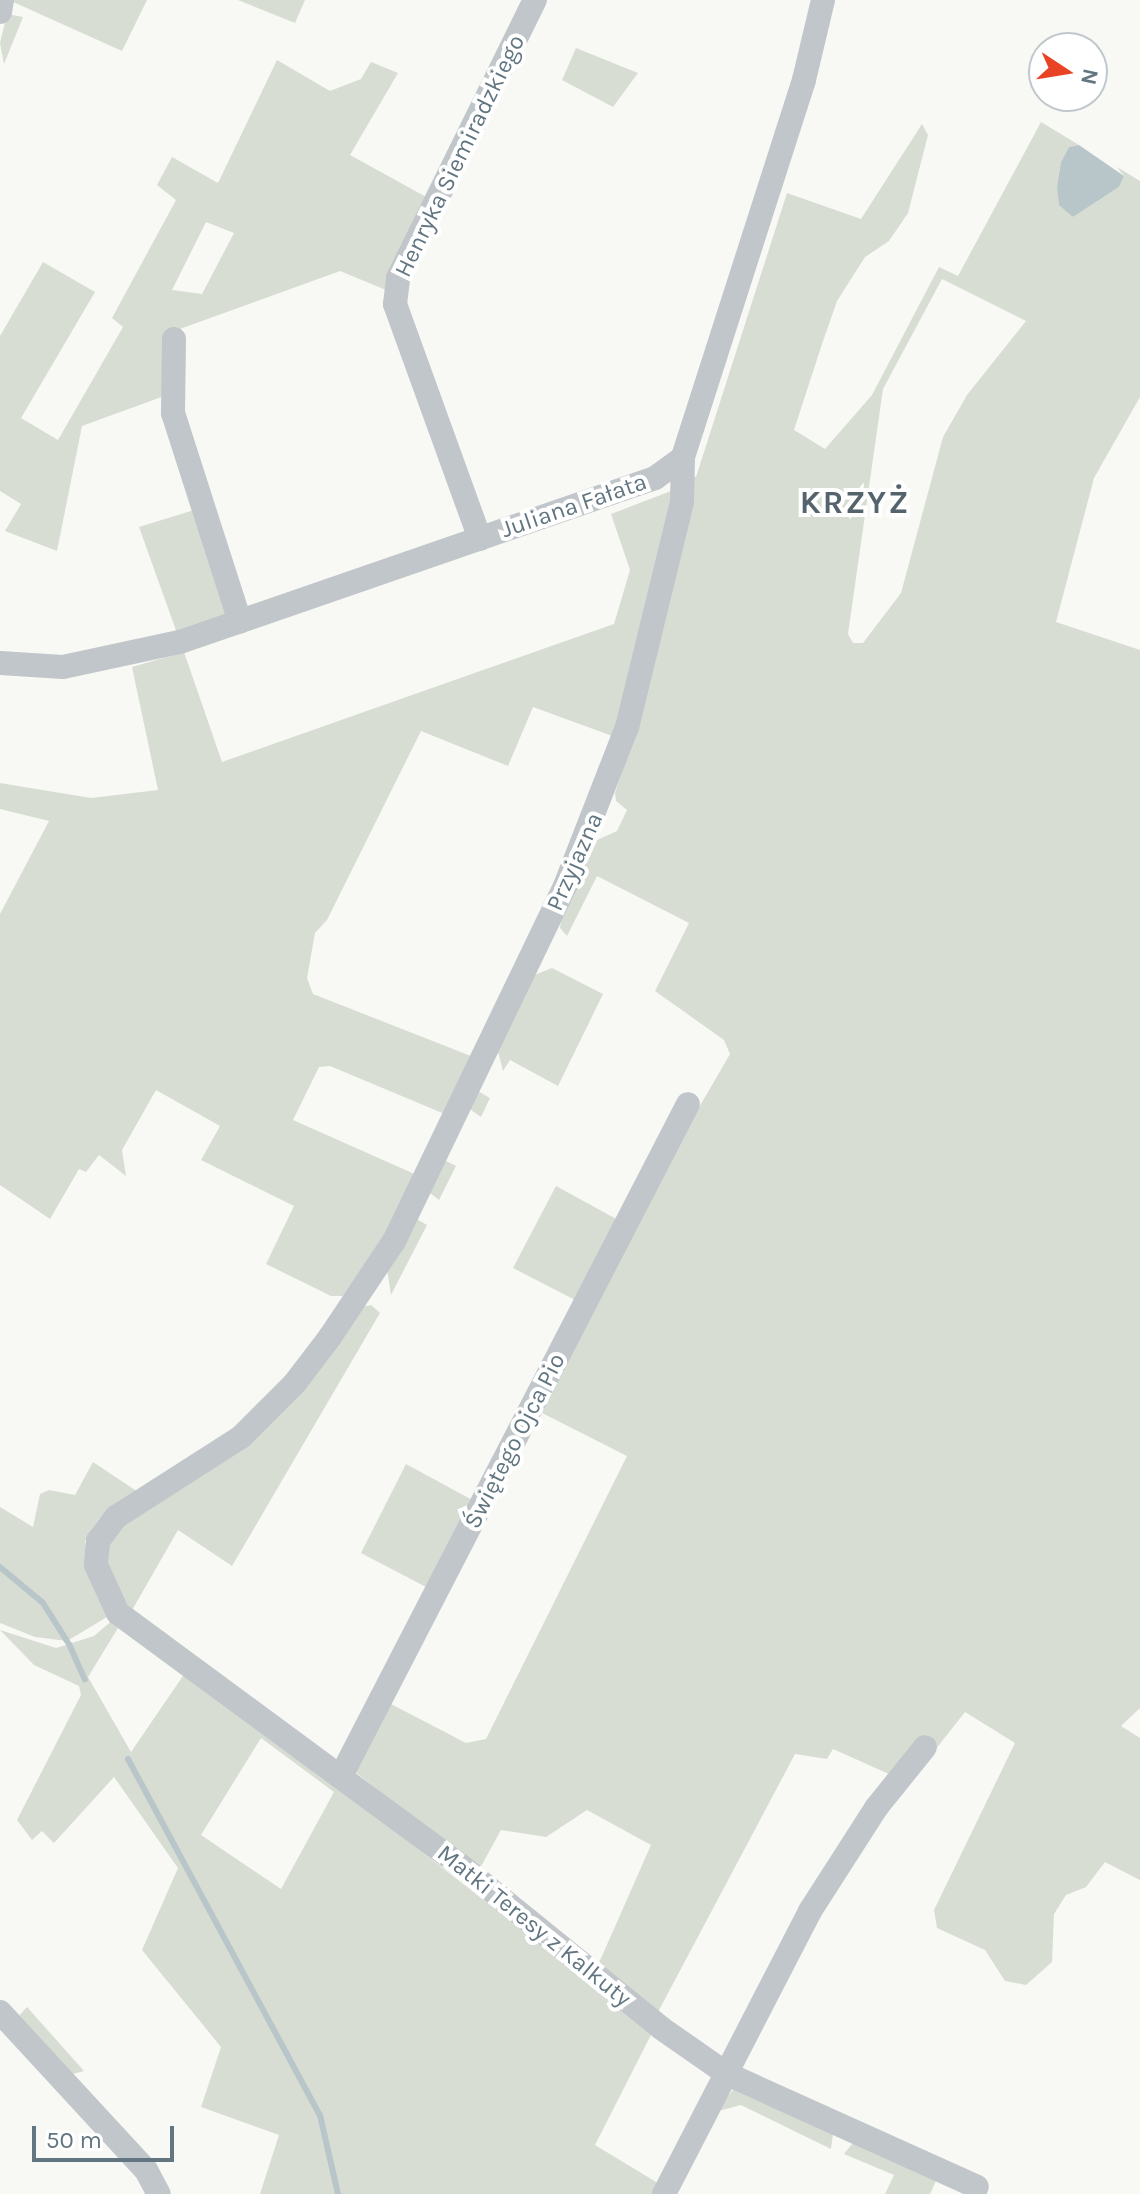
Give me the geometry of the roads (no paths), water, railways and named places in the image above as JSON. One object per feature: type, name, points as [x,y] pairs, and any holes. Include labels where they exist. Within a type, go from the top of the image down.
[{"type":"street","points":[[0,12],[2,0]]},
{"type":"street","name":"Henryka Siemiradzkiego","points":[[480,539],[395,304],[398,278],[535,0]]},
{"type":"street","points":[[683,458],[804,80],[823,0]]},
{"type":"street","points":[[174,339],[173,413],[240,622]]},
{"type":"street","name":"Juliana Fałata","points":[[0,663],[30,668],[114,660],[240,622],[655,478],[683,458]]},
{"type":"street","name":"Przyjazna","points":[[118,1613],[96,1565],[98,1541],[138,1501],[189,1475],[241,1437],[295,1383],[394,1241],[610,782],[666,575],[682,502],[683,458]]},
{"type":"street","name":"Świętego Ojca Pio","points":[[341,1776],[688,1104]]},
{"type":"street","name":"Matki Teresy z Kalkuty","points":[[118,1613],[341,1776],[661,2028],[727,2074],[977,2187]]},
{"type":"street","points":[[664,2194],[810,1911],[876,1808],[925,1747]]},
{"type":"street","points":[[0,2012],[146,2170],[159,2194]]},
{"type":"waterway","points":[[0,1567],[43,1603],[67,1641]]},
{"type":"waterway","points":[[69,1644],[85,1680]]},
{"type":"waterway","points":[[128,1759],[320,2115],[338,2194]]},
{"type":"district","name":"KRZYŻ","points":[[855,503]]}]
